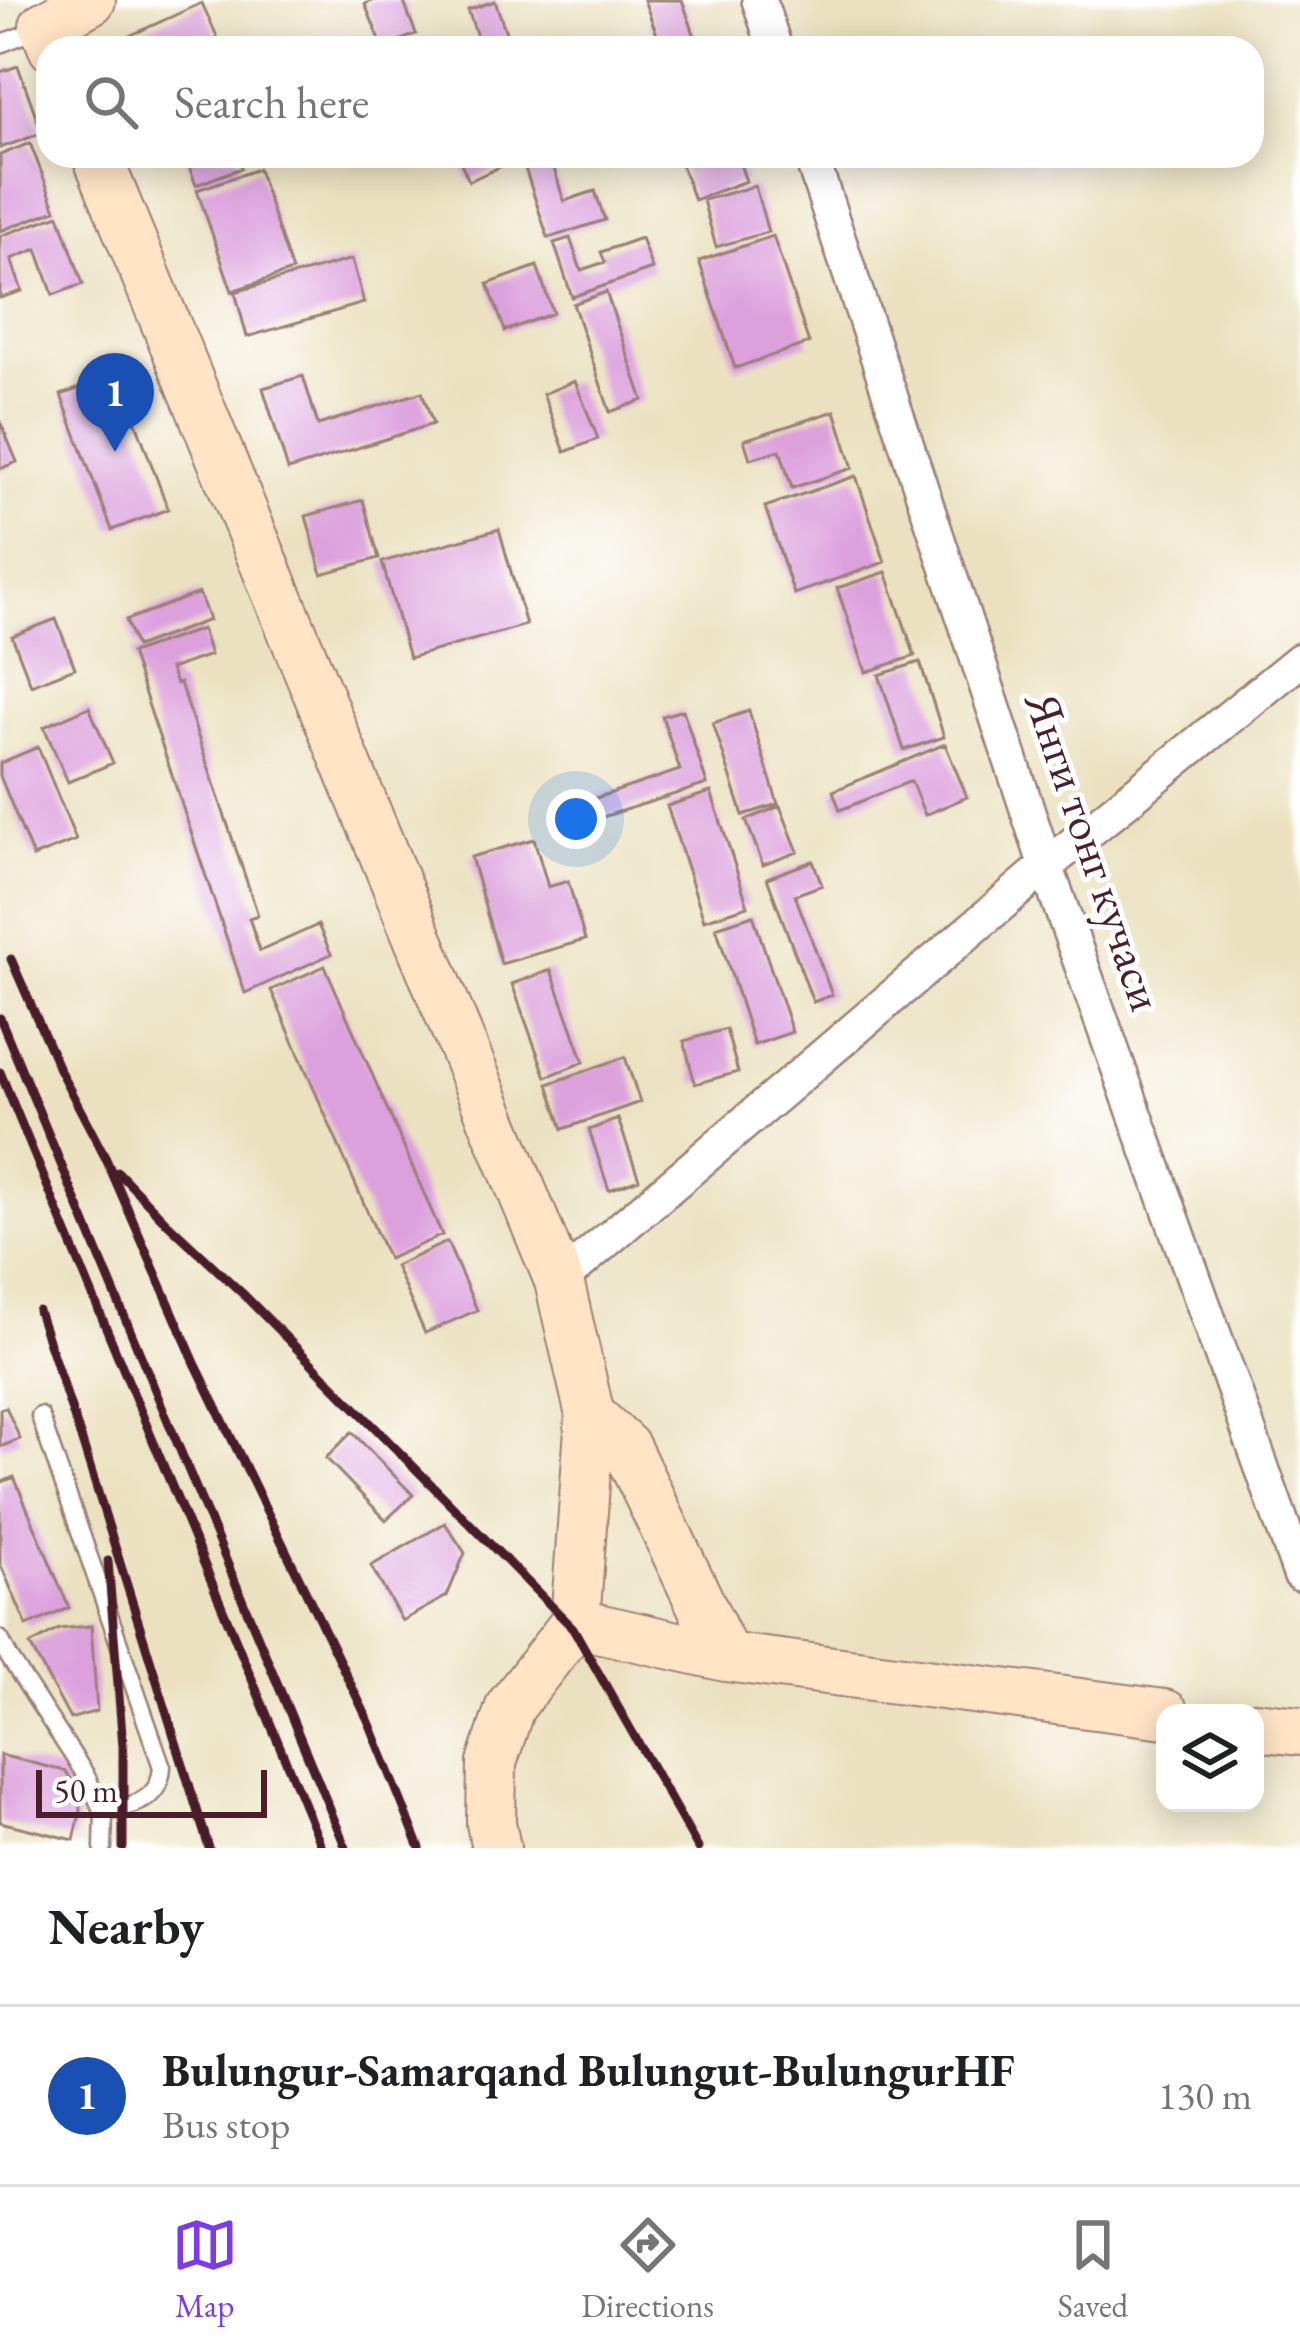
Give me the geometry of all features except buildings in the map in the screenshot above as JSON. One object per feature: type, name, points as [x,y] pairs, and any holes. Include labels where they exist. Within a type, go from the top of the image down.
[{"type":"street","points":[[33,30],[91,0]]},
{"type":"street","points":[[759,0],[771,36]]},
{"type":"street","points":[[102,168],[559,1281],[590,1415],[575,1623],[510,1707],[492,1763],[490,1823],[496,1848]]},
{"type":"street","name":"Янги тонг кучаси","points":[[815,168],[1046,866],[1300,1574]]},
{"type":"street","points":[[559,1281],[1046,866],[1300,660]]},
{"type":"street","points":[[590,1415],[626,1448],[726,1658]]},
{"type":"street","points":[[575,1623],[726,1658],[1156,1713]]},
{"type":"street","points":[[1264,1727],[1300,1731]]},
{"type":"lane","points":[[40,1416],[162,1767],[160,1785],[149,1798],[104,1813]]},
{"type":"lane","points":[[0,1639],[85,1774],[104,1813],[103,1848]]},
{"type":"railway","points":[[11,959],[195,1363],[369,1722],[420,1848]]},
{"type":"railway","points":[[0,1018],[346,1848]]},
{"type":"railway","points":[[0,1072],[322,1848]]},
{"type":"railway","points":[[118,1172],[573,1628],[698,1848]]},
{"type":"railway","points":[[38,1311],[209,1848]]},
{"type":"railway","points":[[108,1561],[123,1746],[123,1848]]},
{"type":"place","name":"Bulungur-Samarqand Bulungut-BulungurHF","points":[[115,452]]}]
